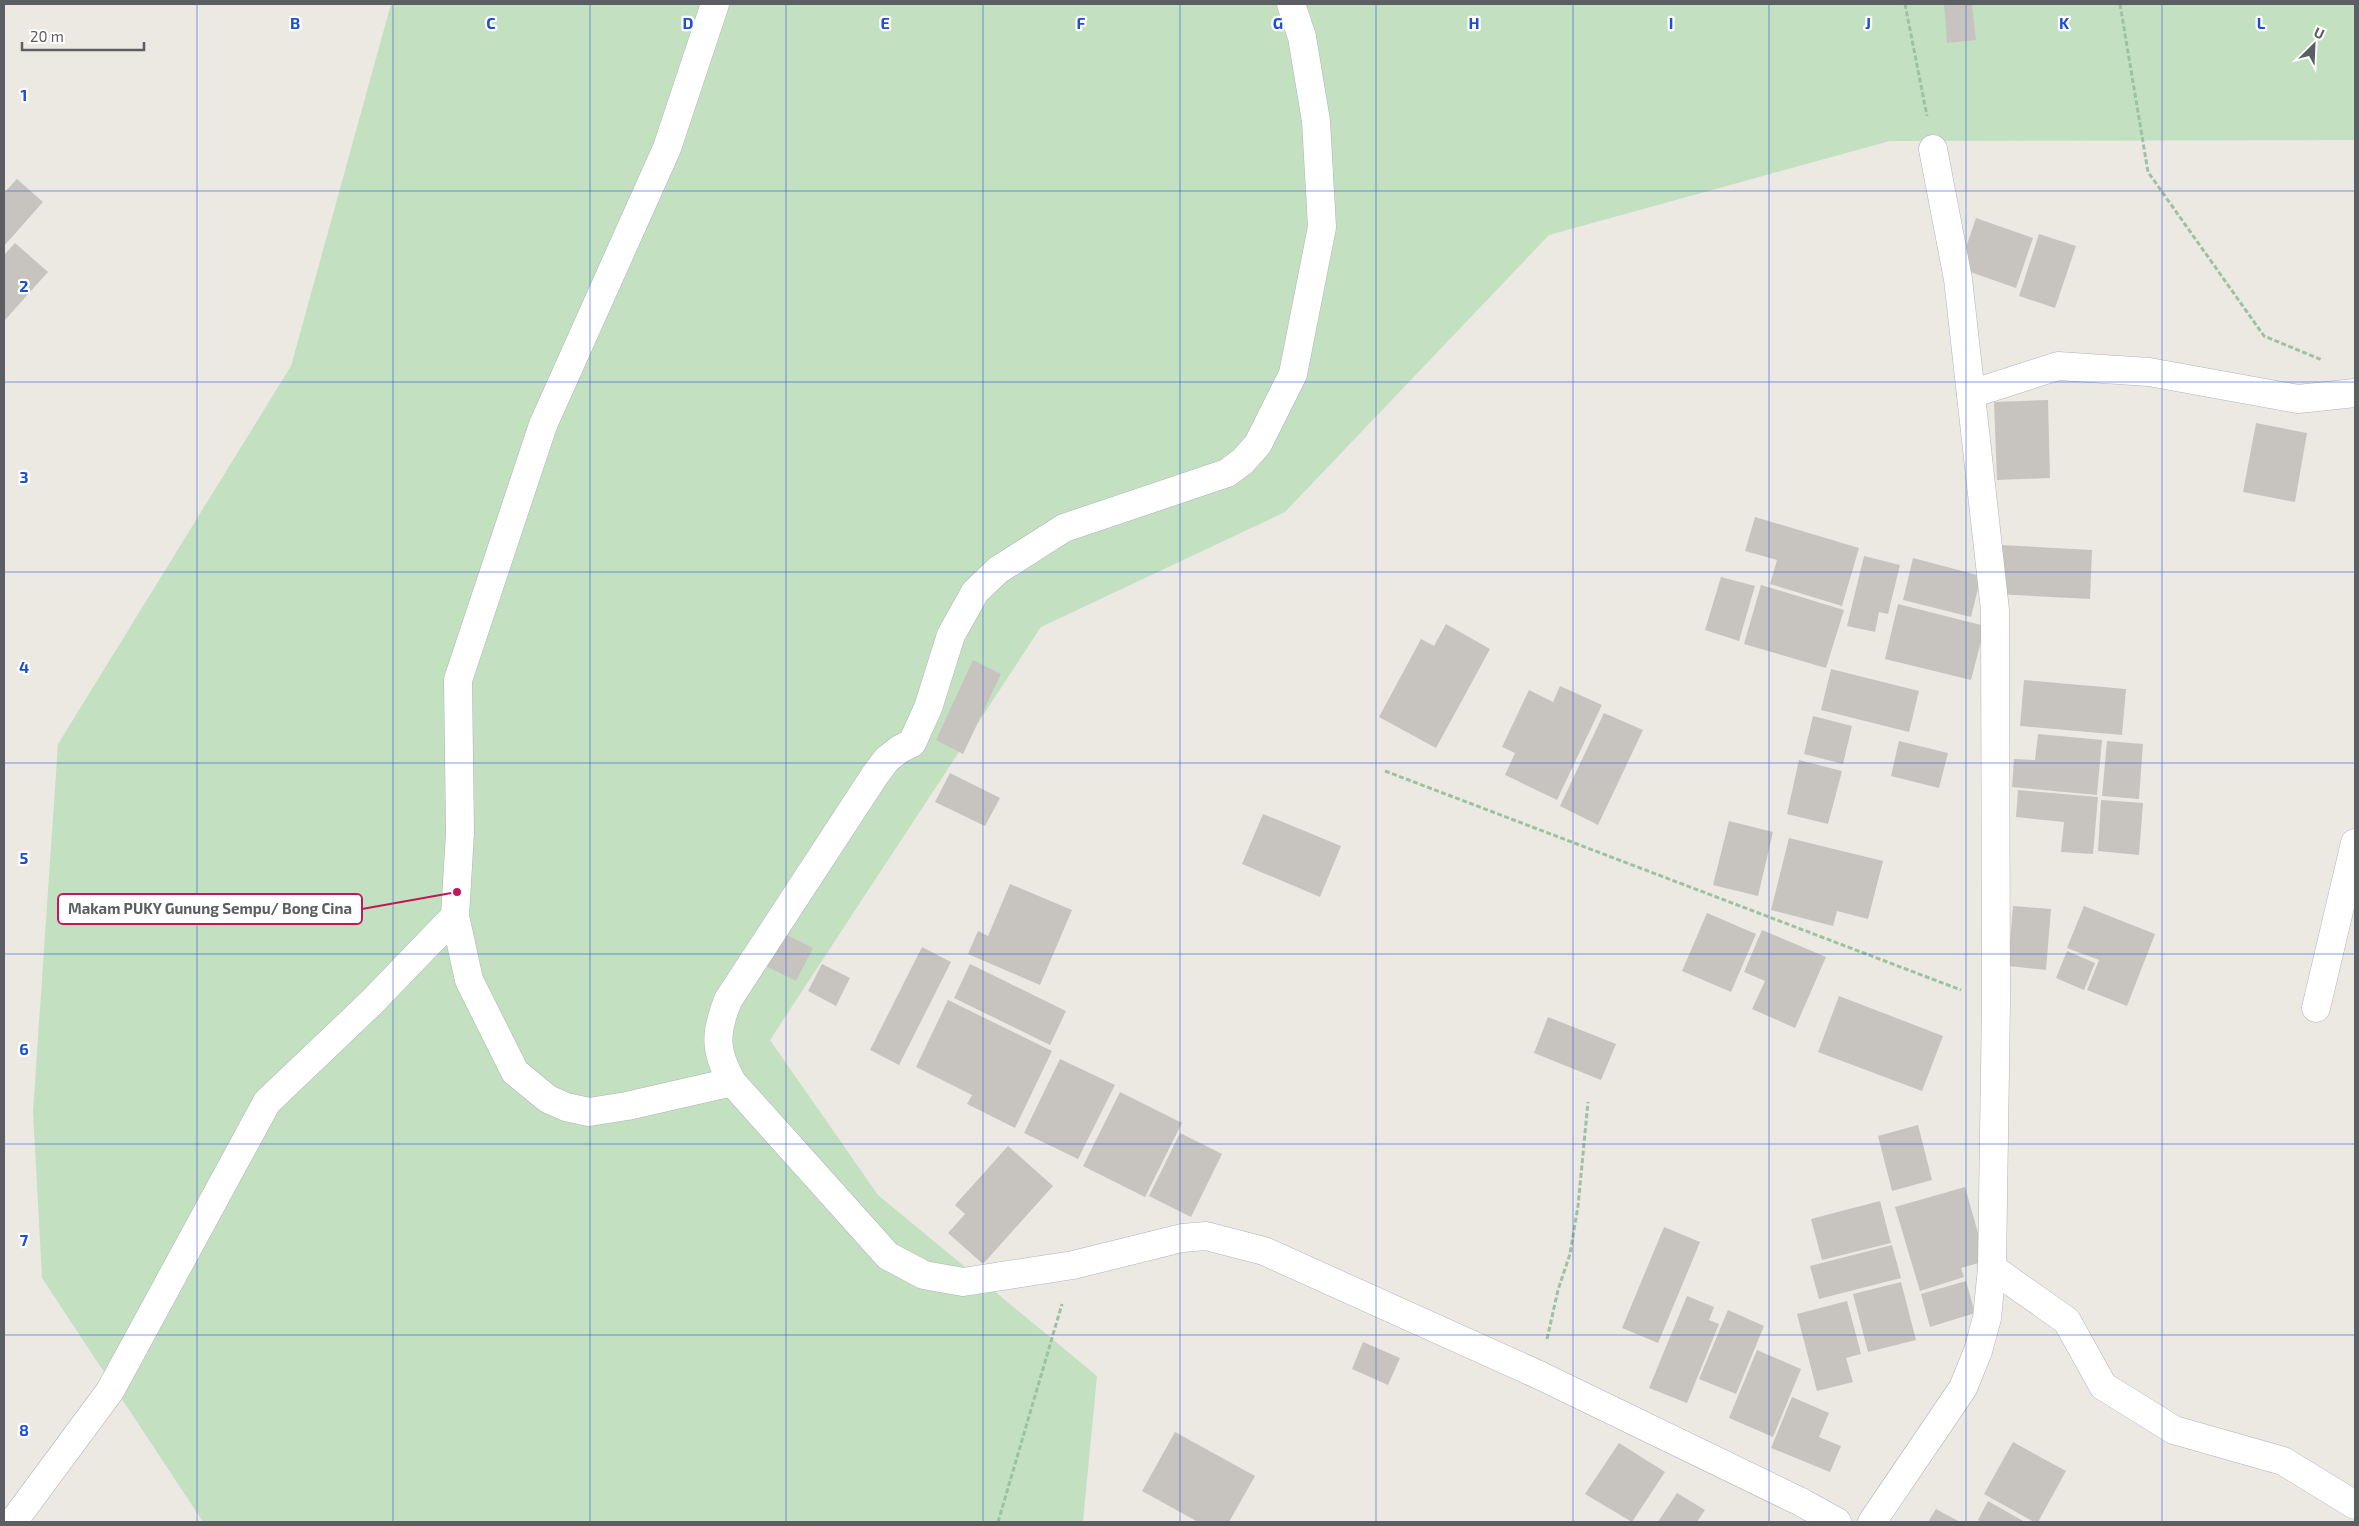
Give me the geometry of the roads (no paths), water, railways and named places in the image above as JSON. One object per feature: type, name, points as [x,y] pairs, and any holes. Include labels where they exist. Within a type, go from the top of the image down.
[{"type":"street","points":[[715,4],[667,148],[543,425],[458,680],[460,833],[455,916],[470,980],[515,1072],[548,1099],[566,1107],[588,1112],[626,1106],[732,1082]]},
{"type":"street","points":[[1291,4],[1302,37],[1316,121],[1322,227],[1292,374],[1258,444],[1243,461],[1227,473],[1064,528],[998,570],[975,592],[951,635],[928,708],[912,743],[887,759],[875,775],[728,1000],[718,1024],[718,1047],[722,1063],[732,1082],[888,1256],[924,1275],[963,1282],[1073,1264],[1182,1238],[1206,1236],[1264,1252],[1539,1375],[1799,1501],[1837,1522]]},
{"type":"street","points":[[1872,1522],[1963,1388],[1978,1351],[1987,1318],[1992,1268],[1996,1003],[1995,610],[1958,279],[1933,149]]},
{"type":"street","points":[[1971,394],[2058,366],[2148,372],[2298,399],[2355,394]]},
{"type":"street","points":[[2316,1008],[2355,843]]},
{"type":"street","points":[[13,1522],[110,1391],[267,1102],[371,1003],[455,916]]},
{"type":"street","points":[[1992,1268],[2067,1321],[2103,1386],[2174,1430],[2283,1461],[2355,1505]]},
{"type":"place","name":"Makam PUKY Gunung Sempu/ Bong Cina","points":[[457,892]]}]
